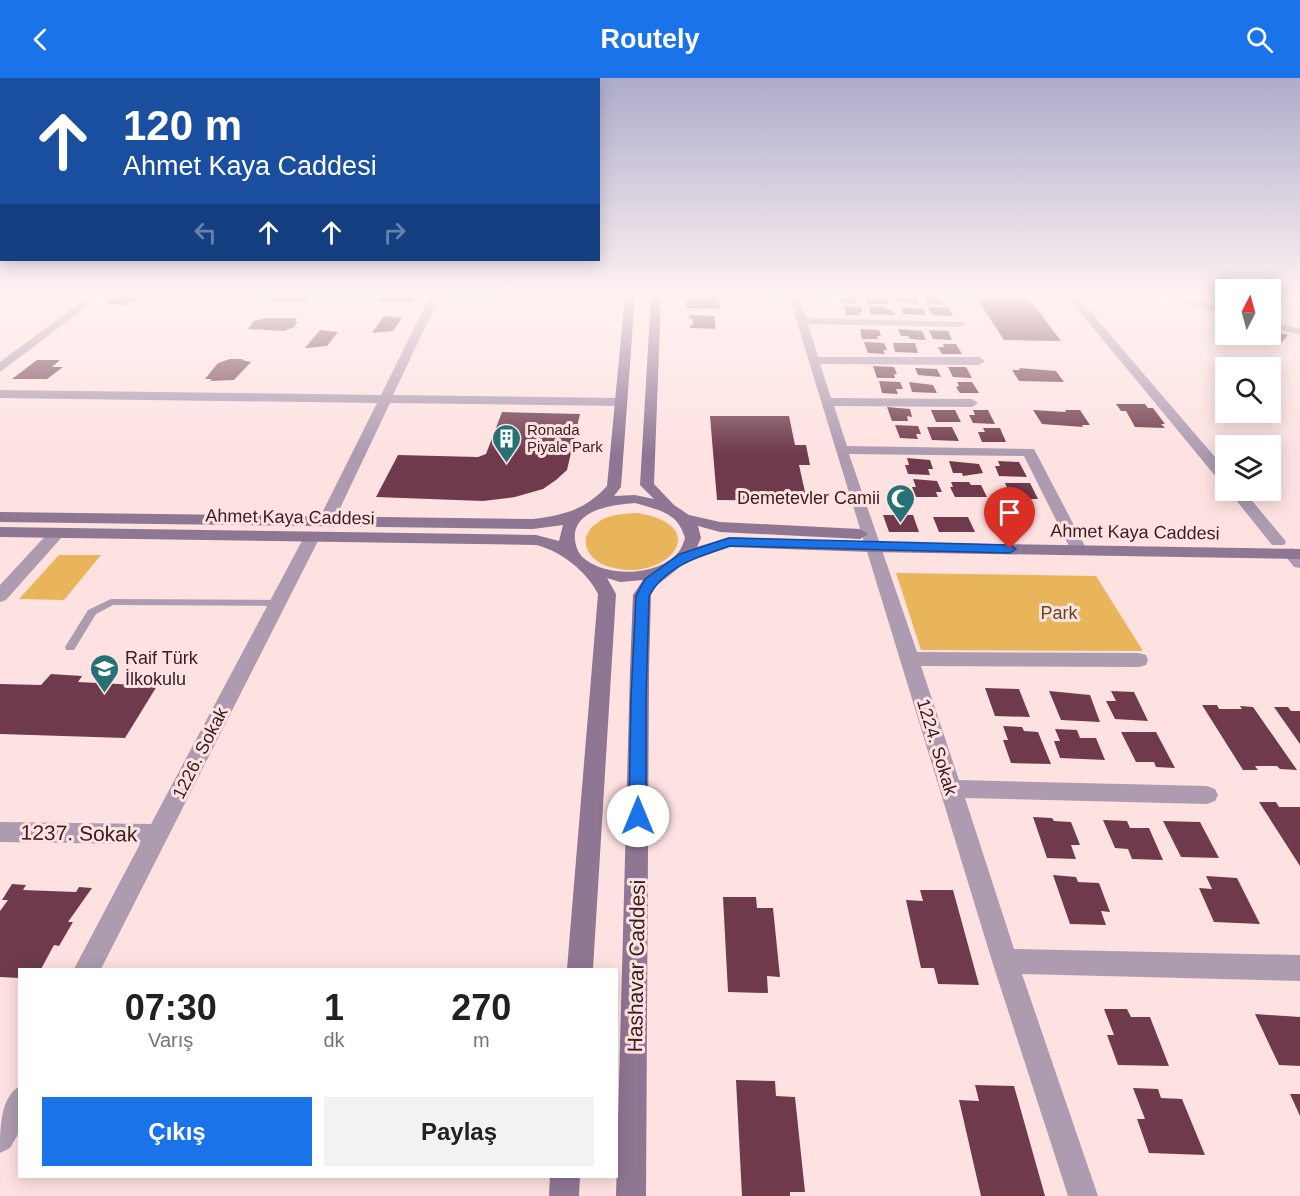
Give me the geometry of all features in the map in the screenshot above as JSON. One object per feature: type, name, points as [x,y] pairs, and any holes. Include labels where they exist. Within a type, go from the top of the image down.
[{"type":"main road","points":[[0,517],[533,524],[564,520],[597,504],[614,487],[626,348]]},
{"type":"main road","points":[[581,563],[607,574],[628,577],[650,574],[677,562],[693,544],[693,531],[680,514],[656,496],[647,485],[654,348]]},
{"type":"main road","points":[[597,504],[635,499],[656,502],[680,514]]},
{"type":"main road","points":[[580,968],[607,594],[599,579],[567,546],[566,534],[571,522],[582,512]]},
{"type":"main road","name":"Ahmet Kaya Caddesi","points":[[680,514],[720,527],[870,541]]},
{"type":"main road","name":"Ahmet Kaya Caddesi","points":[[0,532],[536,540],[553,544],[581,563]]},
{"type":"main road","name":"Ahmet Kaya Caddesi","points":[[677,562],[729,542],[870,541],[1075,544],[1278,542],[1298,553]]},
{"type":"main road","name":"Ahmet Kaya Caddesi","points":[[1075,544],[1298,553]]},
{"type":"main road","name":"Hashavar Caddesi","points":[[631,1196],[636,1029],[638,698],[642,597],[650,582],[677,562]]},
{"type":"main road","points":[[564,1196],[565,1178]]},
{"type":"street","points":[[0,368],[26,348]]},
{"type":"street","points":[[326,521],[409,348]]},
{"type":"street","name":"1224. Sokak","points":[[810,348],[1005,961],[1083,1196]]},
{"type":"street","points":[[1116,348],[1215,467]]},
{"type":"street","points":[[814,360],[979,361]]},
{"type":"street","points":[[0,394],[621,402]]},
{"type":"street","points":[[827,402],[972,402]]},
{"type":"street","points":[[841,450],[1029,452],[1075,544]]},
{"type":"street","points":[[1244,501],[1278,542]]},
{"type":"street","points":[[0,596],[56,534]]},
{"type":"street","name":"1226. Sokak","points":[[88,968],[312,537]]},
{"type":"street","points":[[910,659],[1139,660]]},
{"type":"street","points":[[950,789],[1207,795]]},
{"type":"street","name":"1237. Sokak","points":[[0,832],[158,834]]},
{"type":"street","points":[[1005,961],[1300,968]]},
{"type":"street","points":[[0,1138],[18,1104]]},
{"type":"lane","points":[[69,647],[92,612],[111,602],[278,603]]},
{"type":"green space","points":[[637,513],[662,520],[675,530],[678,541],[673,552],[662,562],[645,568],[625,570],[604,565],[592,557],[586,546],[587,534],[591,528],[611,516]]},
{"type":"green space","points":[[59,555],[101,555],[64,600],[19,599]]},
{"type":"green space","name":"Park","points":[[896,573],[1096,576],[1143,651],[921,650]]},
{"type":"building","points":[[866,348],[887,350],[883,350],[885,354],[868,353]]},
{"type":"building","points":[[894,348],[917,348],[918,353],[895,352]]},
{"type":"building","points":[[939,348],[959,348],[962,354],[942,354]]},
{"type":"building","points":[[230,359],[243,359],[251,362],[234,380],[210,381],[212,379],[205,379],[218,363]]},
{"type":"building","points":[[37,360],[60,360],[52,367],[63,367],[47,379],[12,379]]},
{"type":"building","points":[[873,366],[894,367],[897,374],[894,374],[895,378],[877,378]]},
{"type":"building","points":[[948,367],[966,367],[972,378],[953,377]]},
{"type":"building","points":[[915,368],[937,369],[941,377],[918,375]]},
{"type":"building","points":[[1019,368],[1056,371],[1064,382],[1019,381],[1012,370],[1020,370]]},
{"type":"building","points":[[879,381],[900,382],[903,389],[896,389],[898,394],[882,393]]},
{"type":"building","points":[[909,382],[933,385],[937,393],[912,392]]},
{"type":"building","points":[[957,382],[972,382],[979,393],[960,393],[956,387],[959,386]]},
{"type":"building","points":[[1116,404],[1145,404],[1148,408],[1153,408],[1165,424],[1161,424],[1165,428],[1135,427],[1126,411],[1121,411]]},
{"type":"building","points":[[887,407],[910,409],[912,417],[907,416],[908,421],[892,421]]},
{"type":"building","points":[[931,410],[955,410],[961,422],[936,422]]},
{"type":"building","points":[[973,410],[988,410],[995,424],[973,423],[969,415],[975,415]]},
{"type":"building","points":[[1033,410],[1066,412],[1065,410],[1080,410],[1090,425],[1082,425],[1083,427],[1042,424]]},
{"type":"building","name":"Ronada Piyale Park","points":[[502,412],[580,414],[567,470],[543,489],[515,497],[483,501],[376,497],[398,455],[478,457],[486,454]]},
{"type":"building","points":[[710,416],[789,416],[795,445],[806,445],[810,465],[799,465],[807,501],[717,500]]},
{"type":"building","points":[[895,425],[918,426],[921,434],[916,434],[918,439],[900,438]]},
{"type":"building","points":[[927,427],[952,427],[959,441],[932,440]]},
{"type":"building","points":[[983,428],[1000,428],[1006,442],[982,442],[978,432],[985,432]]},
{"type":"building","points":[[907,458],[930,460],[933,469],[928,469],[930,475],[908,474],[905,465],[909,465]]},
{"type":"building","points":[[949,461],[979,464],[983,473],[963,476],[962,473],[953,473]]},
{"type":"building","points":[[998,461],[1019,462],[1027,477],[999,476],[995,466],[1000,466]]},
{"type":"building","points":[[913,479],[937,481],[942,492],[936,492],[938,497],[916,497],[912,487],[916,487]]},
{"type":"building","points":[[951,482],[981,485],[987,497],[955,497],[950,487],[953,487]]},
{"type":"building","points":[[1005,483],[1030,483],[1038,499],[1012,499]]},
{"type":"building","name":"Demetevler Camii","points":[[883,515],[913,515],[919,532],[889,532]]},
{"type":"building","points":[[933,517],[968,517],[975,532],[939,532]]},
{"type":"building","points":[[51,674],[82,676],[78,682],[157,686],[125,738],[0,734],[0,684],[41,685]]},
{"type":"building","points":[[985,688],[1019,689],[1030,717],[995,716]]},
{"type":"building","points":[[1049,691],[1090,695],[1100,722],[1061,720]]},
{"type":"building","points":[[1111,691],[1134,692],[1148,721],[1115,719],[1106,701],[1116,701]]},
{"type":"building","points":[[1202,705],[1217,705],[1219,709],[1253,707],[1297,770],[1280,769],[1277,766],[1255,766],[1258,770],[1243,770]]},
{"type":"building","points":[[1274,707],[1288,707],[1291,711],[1300,711],[1300,744]]},
{"type":"building","points":[[1003,726],[1022,727],[1024,731],[1038,732],[1051,764],[1011,763],[1003,740],[1008,740]]},
{"type":"building","points":[[1055,729],[1077,730],[1080,738],[1096,738],[1105,760],[1060,758],[1054,741],[1060,741]]},
{"type":"building","points":[[1121,732],[1156,732],[1175,768],[1156,767],[1154,762],[1136,762]]},
{"type":"building","points":[[1259,802],[1276,802],[1279,807],[1300,807],[1300,866]]},
{"type":"building","points":[[1033,817],[1071,822],[1080,845],[1071,845],[1076,859],[1047,858]]},
{"type":"building","points":[[1103,820],[1127,821],[1130,828],[1149,828],[1163,860],[1132,859],[1128,849],[1115,848]]},
{"type":"building","points":[[1163,821],[1200,822],[1219,858],[1181,857]]},
{"type":"building","points":[[1053,875],[1076,877],[1078,882],[1099,883],[1110,912],[1101,911],[1106,925],[1070,924]]},
{"type":"building","points":[[1206,876],[1237,878],[1260,924],[1214,922],[1199,888],[1212,889]]},
{"type":"building","points":[[12,884],[26,885],[23,890],[76,892],[79,887],[92,888],[68,922],[73,922],[59,946],[54,945],[42,968],[18,968],[18,978],[0,977],[0,911],[8,900],[2,900]]},
{"type":"building","points":[[920,890],[953,890],[979,985],[938,984],[934,968],[921,968],[906,900],[923,901]]},
{"type":"building","points":[[723,897],[756,897],[757,908],[773,908],[780,977],[767,976],[768,993],[728,992]]},
{"type":"building","points":[[1104,1009],[1127,1009],[1131,1017],[1150,1017],[1169,1066],[1118,1065],[1107,1035],[1114,1035]]},
{"type":"building","points":[[1255,1014],[1300,1017],[1300,1066],[1279,1065]]},
{"type":"building","points":[[736,1080],[775,1081],[776,1096],[795,1097],[805,1192],[790,1192],[790,1196],[742,1196]]},
{"type":"building","points":[[975,1085],[1014,1086],[1045,1196],[981,1196],[959,1100],[979,1101]]},
{"type":"building","points":[[1133,1088],[1158,1089],[1161,1098],[1182,1099],[1205,1155],[1149,1153],[1137,1119],[1145,1119]]},
{"type":"building","points":[[1290,1094],[1300,1094],[1300,1116]]},
{"type":"place","name":"Ronada Piyale Park","points":[[506,464]]},
{"type":"place","name":"Demetevler Camii","points":[[901,524]]},
{"type":"place","name":"Raif Türk İlkokulu","points":[[104,694]]},
{"type":"route","points":[[638,816],[638,698],[642,596],[650,582],[685,557],[729,542],[1010,549]]}]
